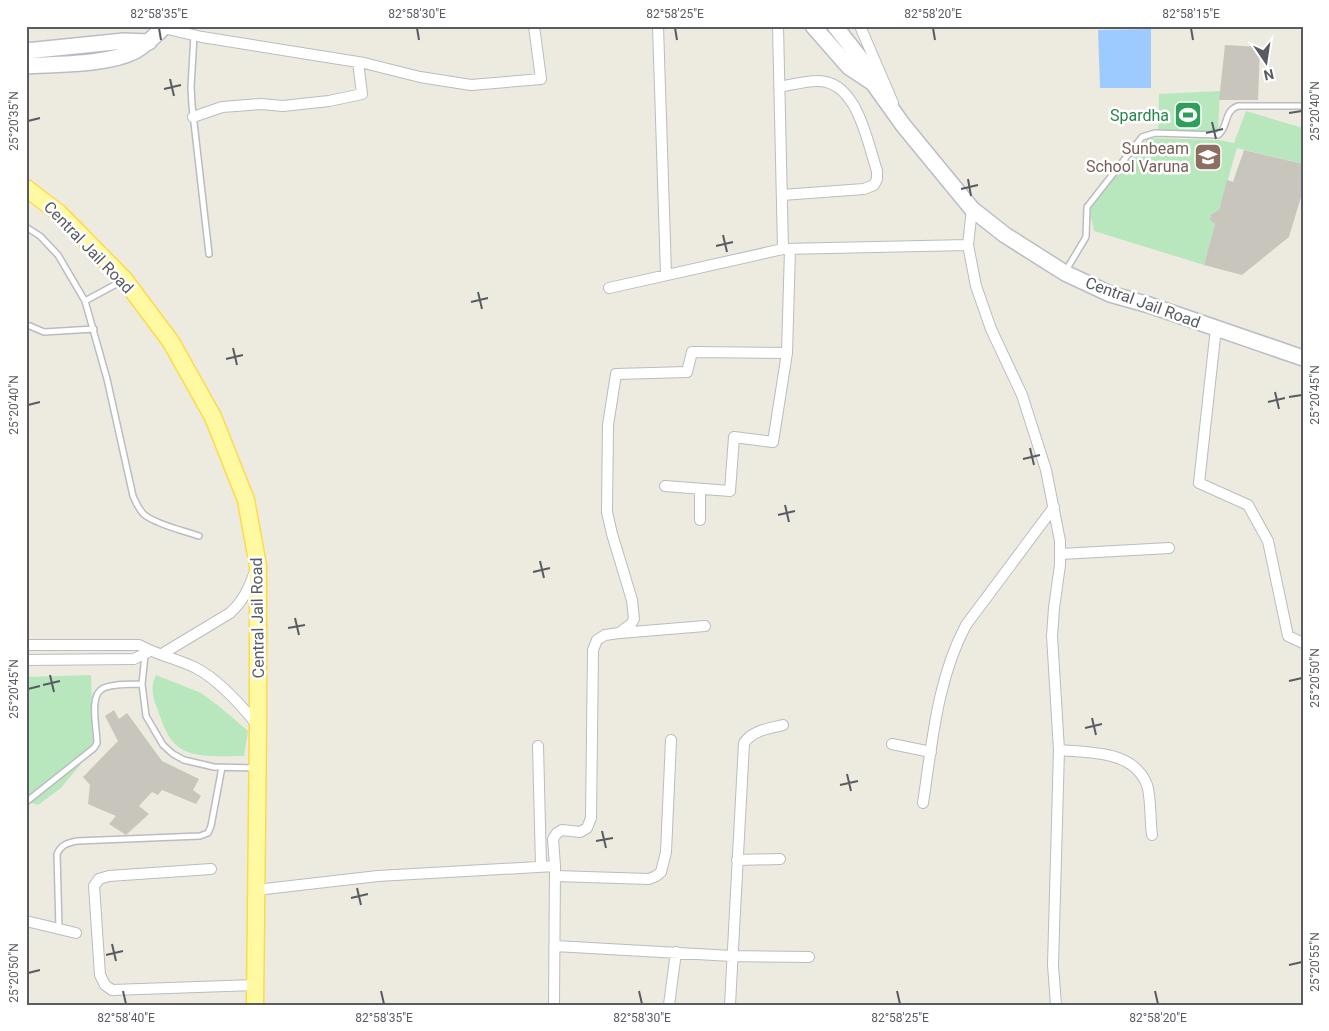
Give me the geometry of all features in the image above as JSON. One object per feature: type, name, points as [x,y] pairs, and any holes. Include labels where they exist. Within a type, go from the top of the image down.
[{"type":"main road","name":"Central Jail Road","points":[[26,188],[40,197],[58,213],[124,279],[171,342],[214,417],[246,500],[258,566],[255,1005]]},
{"type":"street","points":[[26,66],[100,61],[126,55],[149,42],[164,27],[197,31],[358,62],[420,77],[471,85],[541,79],[534,26]]},
{"type":"street","points":[[658,26],[666,274]]},
{"type":"street","points":[[665,486],[730,491],[734,436],[773,442],[787,353],[786,249],[782,195],[778,26]]},
{"type":"street","name":"Central Jail Road","points":[[813,26],[849,67],[874,83],[903,125],[972,209],[1005,235],[1070,275],[1110,294],[1303,358]]},
{"type":"street","points":[[835,26],[860,58],[874,83]]},
{"type":"street","points":[[860,26],[903,125]]},
{"type":"street","points":[[26,52],[124,41],[149,42]]},
{"type":"street","points":[[193,117],[222,107],[261,104],[283,106],[329,101],[362,94],[358,62]]},
{"type":"street","points":[[779,87],[818,81],[840,87],[850,97],[857,112],[877,171],[877,179],[874,185],[864,189],[782,195]]},
{"type":"street","points":[[972,209],[968,245],[976,286],[982,308],[1022,395],[1046,470],[1060,541],[1061,554],[1052,636],[1058,750],[1053,964],[1056,1005]]},
{"type":"street","points":[[609,288],[786,249],[968,245]]},
{"type":"street","points":[[1216,328],[1199,483],[1248,505],[1268,541],[1288,636],[1303,643]]},
{"type":"street","points":[[619,633],[634,619],[634,613],[607,512],[608,425],[616,374],[687,372],[692,352],[787,353]]},
{"type":"street","points":[[700,489],[700,520]]},
{"type":"street","points":[[923,803],[946,676],[958,639],[966,625],[1054,506]]},
{"type":"street","points":[[1061,554],[1169,548]]},
{"type":"street","points":[[162,654],[239,605],[247,594],[258,566]]},
{"type":"street","points":[[554,1005],[554,839],[557,833],[562,830],[580,832],[587,828],[592,818],[592,650],[596,640],[605,635],[619,633],[706,626]]},
{"type":"street","points":[[26,645],[134,644],[148,653]]},
{"type":"street","points":[[26,660],[134,659],[148,653],[162,654],[196,668],[206,675],[241,704],[258,727]]},
{"type":"street","points":[[730,1005],[744,743],[757,732],[783,725]]},
{"type":"street","points":[[256,890],[378,876],[541,866],[555,871],[649,878],[656,876],[661,872],[666,852],[671,740]]},
{"type":"street","points":[[892,744],[931,752]]},
{"type":"street","points":[[538,746],[541,866]]},
{"type":"street","points":[[1058,750],[1112,755],[1129,764],[1141,775],[1147,786],[1152,835]]},
{"type":"street","points":[[737,860],[780,859]]},
{"type":"street","points":[[211,869],[109,876],[99,879],[94,886],[100,975],[105,985],[112,990],[255,985]]},
{"type":"street","points":[[26,921],[76,933]]},
{"type":"street","points":[[555,946],[732,956],[809,957]]},
{"type":"street","points":[[669,1005],[676,952]]},
{"type":"lane","points":[[197,31],[191,87],[209,254]]},
{"type":"lane","points":[[1070,275],[1086,237],[1087,207],[1142,138],[1155,133],[1218,135],[1223,132],[1231,108],[1238,106],[1303,106]]},
{"type":"lane","points":[[26,228],[40,236],[53,249],[85,301],[107,379],[133,496],[138,506],[145,515],[163,524],[198,536]]},
{"type":"lane","points":[[85,301],[124,279]]},
{"type":"lane","points":[[26,326],[44,332],[94,328]]},
{"type":"lane","points":[[148,653],[142,684],[146,716],[163,745],[173,754],[184,760],[222,767],[258,768]]},
{"type":"lane","points":[[26,802],[94,748],[97,737],[94,700],[98,692],[103,688],[111,686],[142,684]]},
{"type":"lane","points":[[59,929],[57,854],[60,848],[67,843],[77,841],[200,836],[208,833],[222,767]]},
{"type":"green space","name":"Spardha","points":[[1220,91],[1218,131],[1158,132],[1159,94]]},
{"type":"green space","points":[[1246,111],[1303,128],[1303,164],[1237,148],[1219,210],[1211,214],[1210,220],[1215,224],[1204,265],[1094,231],[1089,208],[1148,138],[1219,140],[1234,143]]},
{"type":"green space","points":[[91,675],[93,744],[85,759],[61,788],[38,805],[26,801],[26,677]]},
{"type":"green space","points":[[156,675],[201,693],[248,731],[244,756],[198,755],[181,749],[174,743],[164,727],[154,700],[153,688]]},
{"type":"water","points":[[1151,29],[1151,88],[1100,88],[1098,30]]},
{"type":"building","points":[[1225,45],[1260,47],[1258,100],[1219,100]]},
{"type":"building","points":[[1244,150],[1303,164],[1303,197],[1301,197],[1289,237],[1242,275],[1204,265],[1215,224],[1210,220],[1211,214],[1219,210],[1227,180],[1233,182]]},
{"type":"building","points":[[114,710],[119,719],[127,713],[162,761],[199,779],[193,790],[201,796],[196,804],[162,790],[158,795],[152,792],[139,806],[149,814],[126,835],[109,824],[116,816],[88,804],[90,785],[83,777],[118,741],[105,716]]},
{"type":"place","name":"Spardha","points":[[1188,115]]},
{"type":"place","name":"Sunbeam School Varuna","points":[[1208,157]]}]
